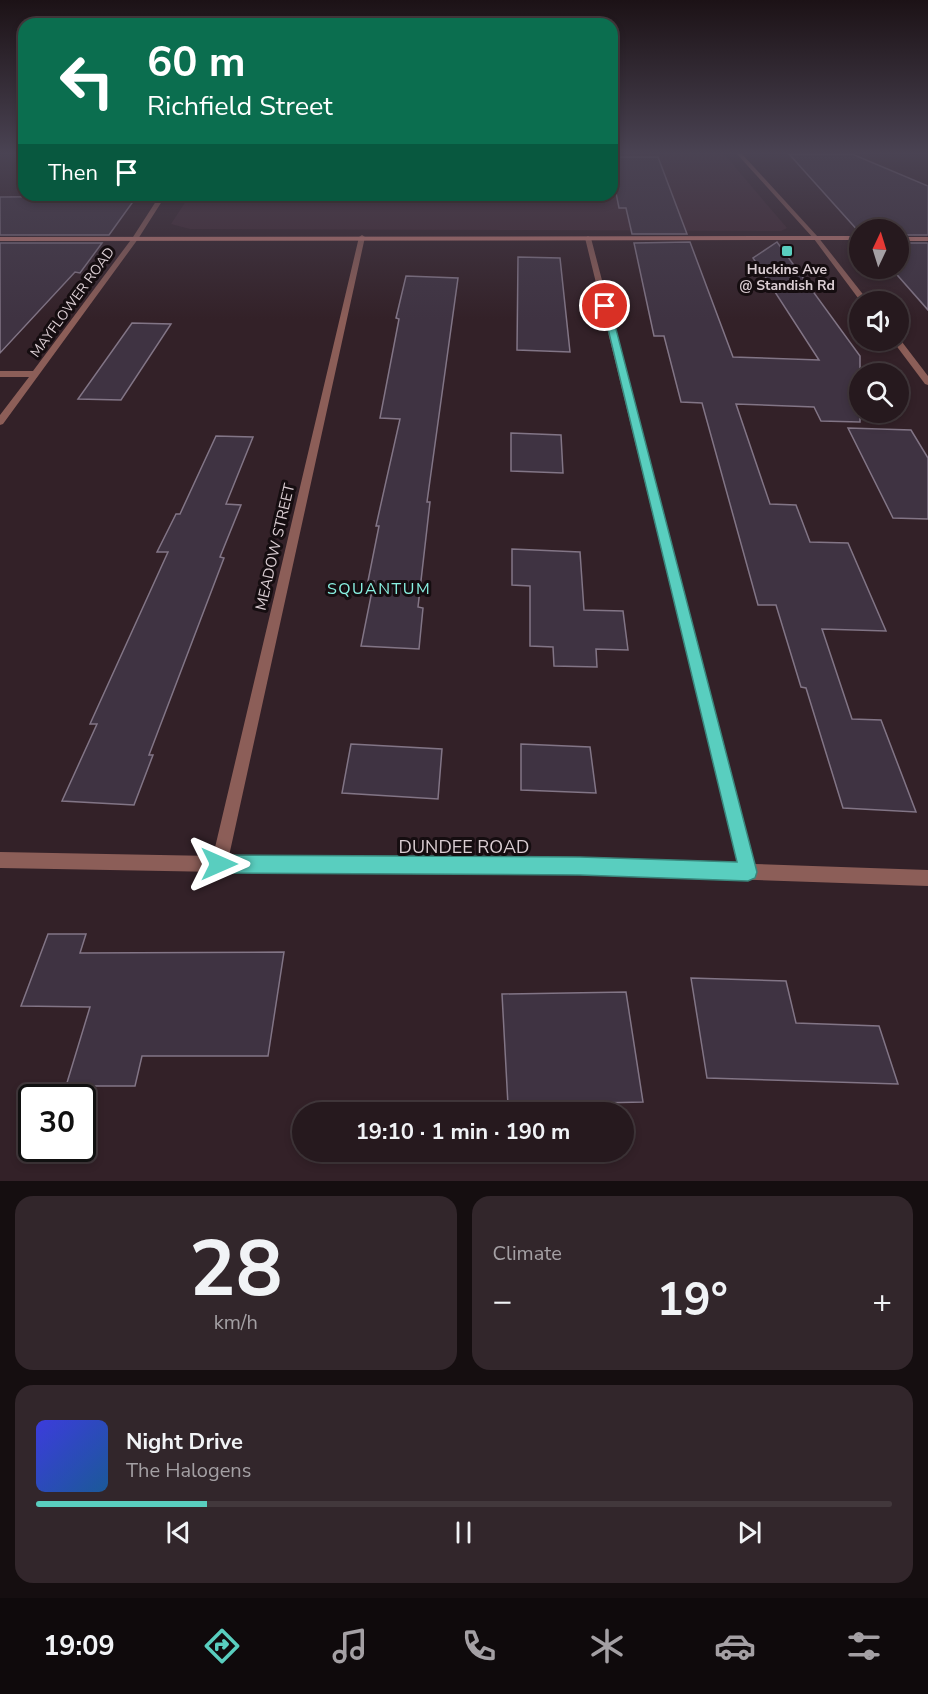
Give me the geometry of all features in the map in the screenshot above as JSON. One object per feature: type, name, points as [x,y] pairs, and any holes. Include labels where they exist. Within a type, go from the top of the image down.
[{"type":"street","name":"MAYFLOWER ROAD","points":[[0,422],[136,238],[154,209]]},
{"type":"street","points":[[790,209],[816,238],[857,291]]},
{"type":"street","name":"MEADOW STREET","points":[[219,864],[362,237]]},
{"type":"street","points":[[588,238],[748,872]]},
{"type":"street","points":[[0,239],[849,238]]},
{"type":"street","points":[[909,239],[928,239]]},
{"type":"street","points":[[904,351],[928,382]]},
{"type":"street","points":[[0,374],[36,374]]},
{"type":"street","name":"DUNDEE ROAD","points":[[0,860],[580,866],[928,878]]},
{"type":"shaded area","points":[[181,209],[771,209],[787,228],[781,231],[190,229],[171,224]]},
{"type":"building","points":[[0,209],[128,209],[109,235],[0,235]]},
{"type":"building","points":[[626,209],[678,209],[687,234],[632,234]]},
{"type":"building","points":[[839,209],[928,209],[928,235],[909,235],[909,219],[849,221]]},
{"type":"building","points":[[690,242],[733,357],[819,360],[753,258],[777,242],[849,341],[849,351],[856,351],[860,356],[860,363],[849,363],[849,422],[821,421],[814,407],[736,404],[770,504],[796,505],[810,542],[848,543],[886,631],[822,629],[852,719],[881,720],[916,812],[843,808],[806,688],[801,687],[776,605],[758,605],[702,403],[681,402],[664,336],[654,336],[634,243]]},
{"type":"building","points":[[0,243],[102,243],[80,273],[75,272],[0,353]]},
{"type":"building","points":[[909,243],[928,243],[928,310],[901,279],[909,279]]},
{"type":"building","points":[[518,257],[560,258],[570,352],[517,350]]},
{"type":"building","points":[[406,276],[458,278],[427,502],[430,502],[418,607],[423,608],[419,649],[361,646],[374,581],[368,581],[379,526],[376,526],[400,419],[380,418],[399,319],[396,318]]},
{"type":"building","points":[[132,323],[171,324],[121,400],[78,399]]},
{"type":"building","points":[[848,428],[911,430],[928,458],[928,519],[893,518]]},
{"type":"building","points":[[511,433],[561,435],[563,473],[511,471]]},
{"type":"building","points":[[216,436],[253,437],[226,504],[241,505],[220,557],[224,558],[149,755],[153,755],[134,805],[62,801],[97,724],[90,724],[168,552],[157,552],[176,514],[180,514]]},
{"type":"building","points":[[512,549],[580,552],[584,610],[623,611],[628,650],[596,649],[597,667],[554,666],[553,647],[530,646],[530,586],[512,585]]},
{"type":"building","points":[[351,744],[442,749],[438,799],[342,793]]},
{"type":"building","points":[[521,744],[590,747],[596,793],[521,790]]},
{"type":"building","points":[[48,934],[86,934],[80,953],[284,952],[268,1056],[142,1056],[135,1086],[67,1084],[90,1007],[21,1006]]},
{"type":"building","points":[[691,978],[786,981],[796,1023],[879,1026],[898,1084],[707,1078]]},
{"type":"building","points":[[626,992],[643,1102],[508,1102],[502,994]]},
{"type":"place","name":"Huckins Ave @ Standish Rd","points":[[787,251]]},
{"type":"district","name":"SQUANTUM","points":[[379,588]]},
{"type":"route","points":[[219,864],[580,866],[748,872],[605,306]]}]
